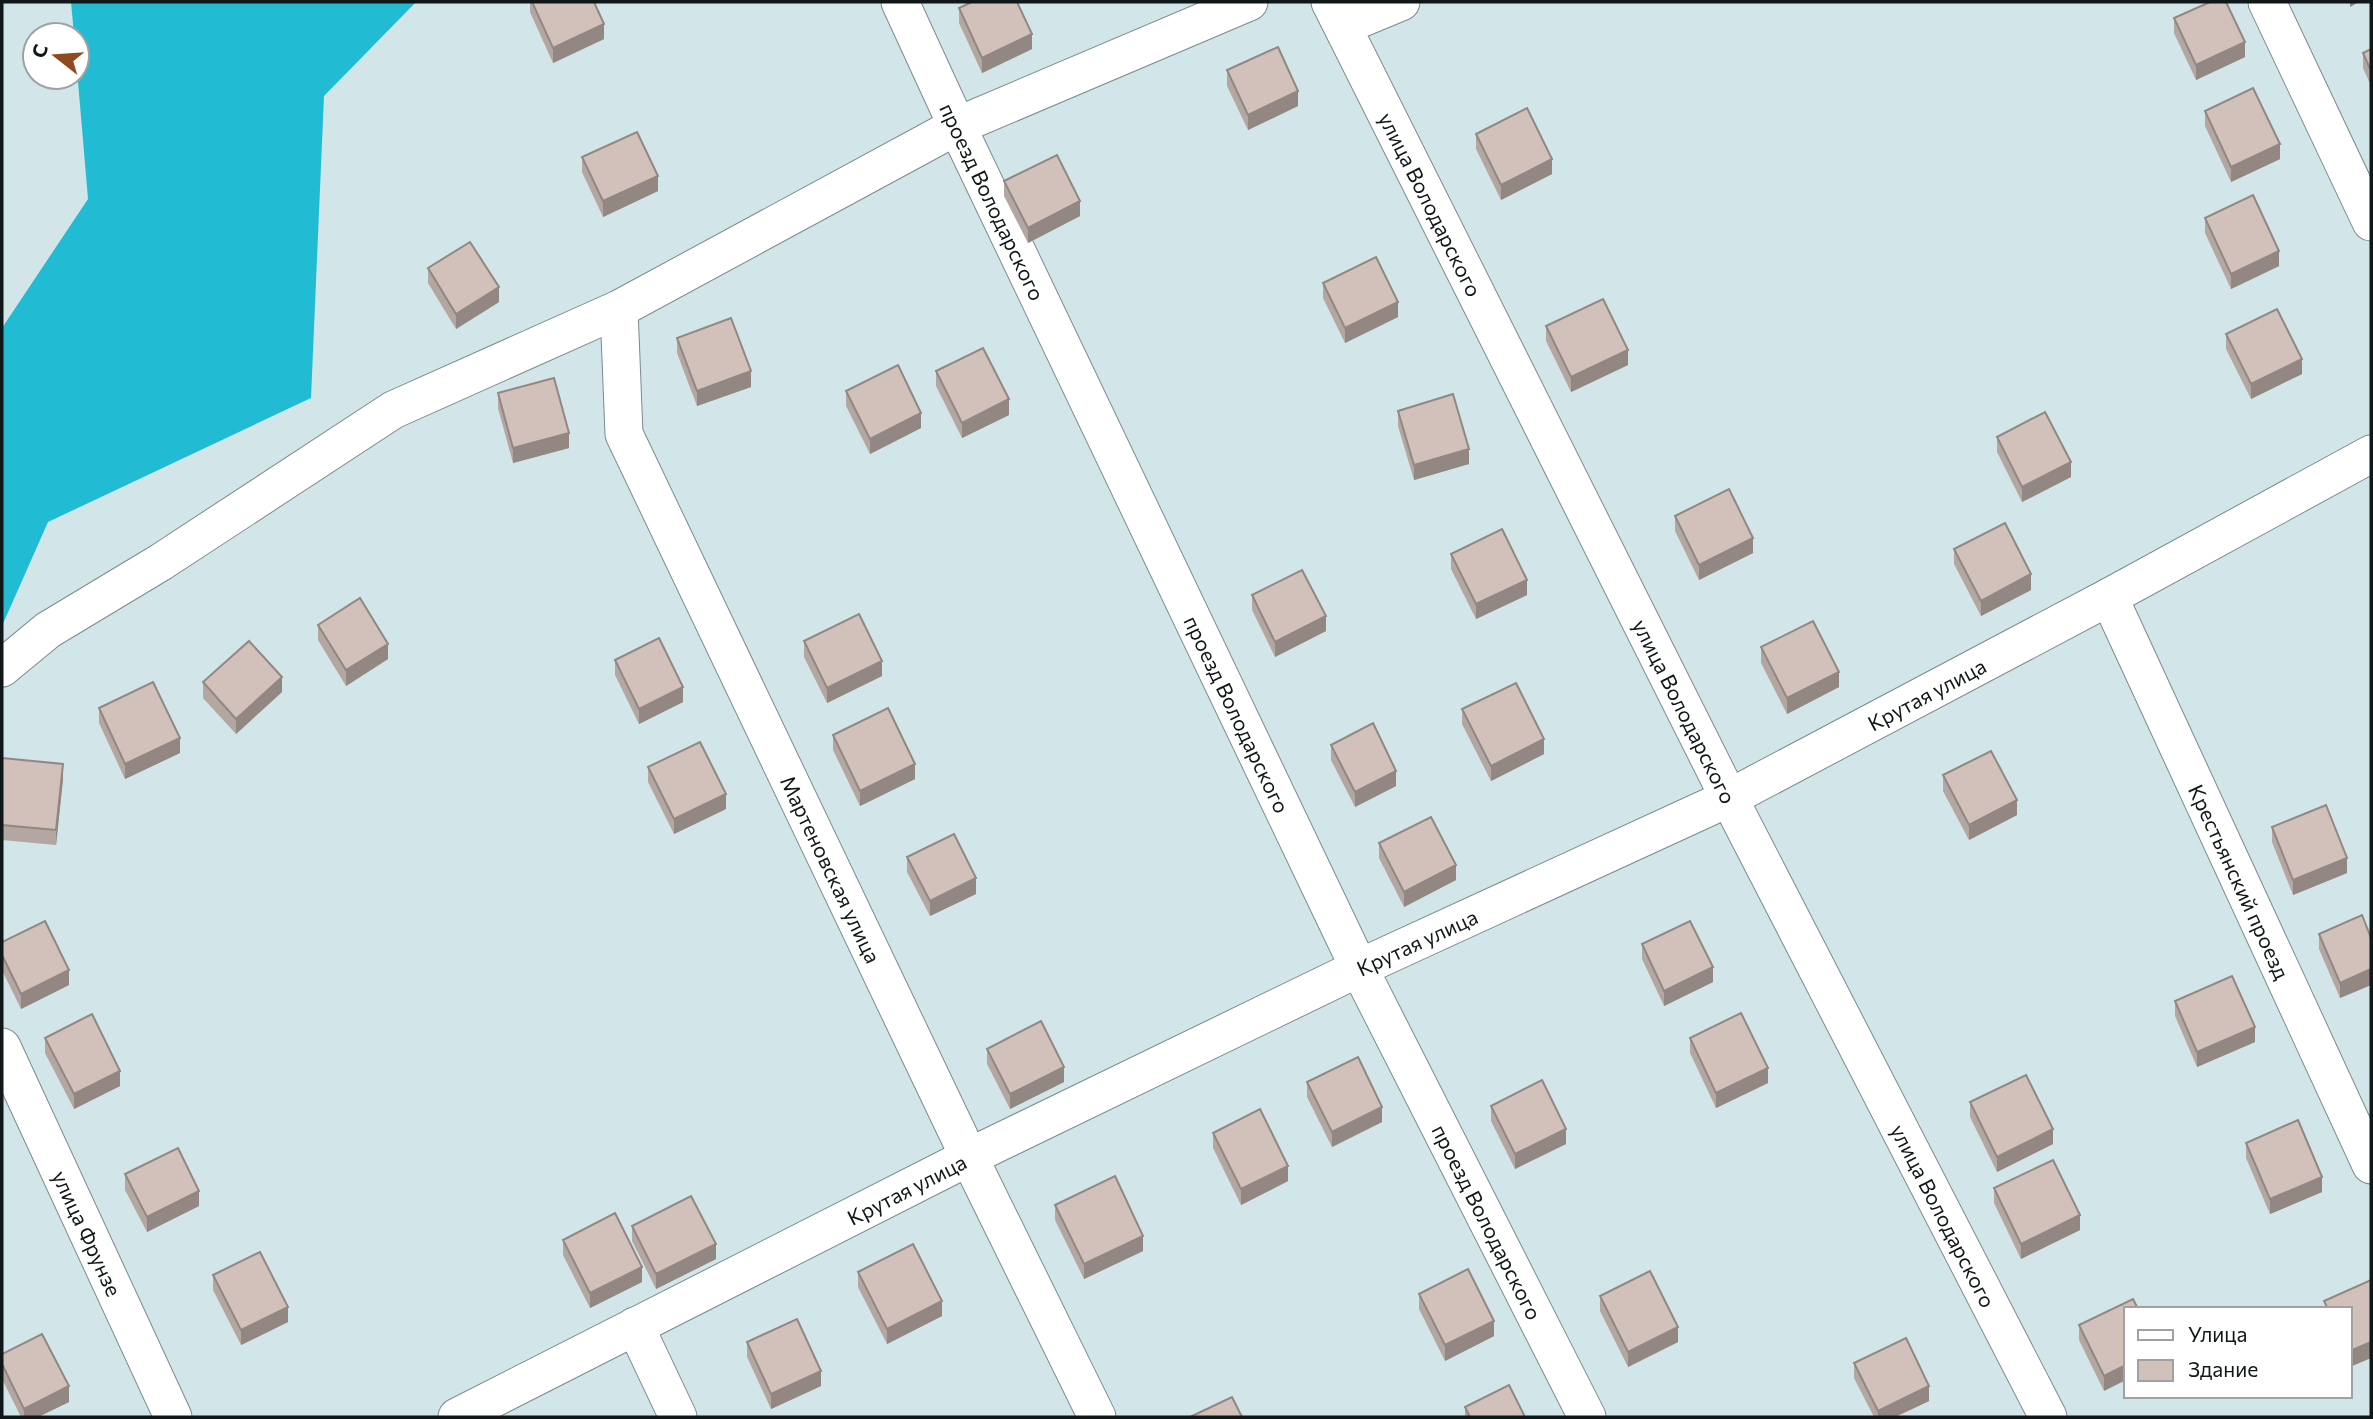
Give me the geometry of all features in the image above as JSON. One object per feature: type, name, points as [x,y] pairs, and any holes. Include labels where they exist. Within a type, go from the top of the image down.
[{"type":"street","name":"проезд Володарского","points":[[900,2],[1359,968],[1587,1417]]},
{"type":"street","points":[[2,668],[48,631],[161,562],[393,410],[619,309],[957,126],[1249,2]]},
{"type":"street","points":[[1337,14],[1401,2]]},
{"type":"street","points":[[2267,2],[2371,222]]},
{"type":"street","name":"улица Володарского","points":[[1337,14],[1729,798],[2048,1417]]},
{"type":"street","name":"Мартеновская улица","points":[[619,309],[624,434],[969,1157],[1097,1417]]},
{"type":"street","name":"Крутая улица","points":[[457,1417],[969,1157],[1359,968],[1729,798],[2109,597],[2371,454]]},
{"type":"street","name":"Крестьянский проезд","points":[[2109,597],[2371,1165]]},
{"type":"street","name":"улица Фрунзе","points":[[2,1047],[173,1417]]},
{"type":"street","points":[[635,1326],[678,1417]]},
{"type":"shaded area","points":[[71,2],[416,2],[324,96],[311,398],[48,522],[2,626],[2,328],[88,199],[79,91],[91,91],[91,21],[73,21]]},
{"type":"building","points":[[532,2],[594,2],[604,24],[553,48]]},
{"type":"building","points":[[972,2],[1017,2],[1032,34],[982,58],[959,8]]},
{"type":"building","points":[[2210,2],[2226,2],[2245,42],[2196,65],[2174,18]]},
{"type":"building","points":[[1278,47],[1298,91],[1248,115],[1227,70]]},
{"type":"building","points":[[2371,49],[2371,71],[2363,53]]},
{"type":"building","points":[[2253,88],[2280,144],[2231,167],[2205,111]]},
{"type":"building","points":[[1527,108],[1552,159],[1501,185],[1476,134]]},
{"type":"building","points":[[637,132],[658,176],[603,201],[582,157]]},
{"type":"building","points":[[1057,155],[1080,201],[1028,228],[1004,181]]},
{"type":"building","points":[[2253,195],[2279,251],[2231,274],[2205,218]]},
{"type":"building","points":[[470,242],[499,287],[456,314],[428,268]]},
{"type":"building","points":[[1376,257],[1398,302],[1345,328],[1323,283]]},
{"type":"building","points":[[1603,299],[1628,350],[1571,377],[1546,326]]},
{"type":"building","points":[[2277,309],[2302,359],[2251,384],[2226,334]]},
{"type":"building","points":[[731,318],[751,371],[697,391],[677,338]]},
{"type":"building","points":[[983,348],[1009,399],[962,423],[936,371]]},
{"type":"building","points":[[898,365],[921,413],[870,439],[846,391]]},
{"type":"building","points":[[554,378],[569,433],[513,448],[498,393]]},
{"type":"building","points":[[1453,394],[1469,449],[1414,465],[1398,411]]},
{"type":"building","points":[[2045,412],[2071,462],[2022,487],[1997,437]]},
{"type":"building","points":[[1729,489],[1753,538],[1699,565],[1675,516]]},
{"type":"building","points":[[2005,523],[2031,574],[1981,601],[1954,549]]},
{"type":"building","points":[[1502,529],[1527,580],[1476,604],[1451,554]]},
{"type":"building","points":[[1302,570],[1326,616],[1275,642],[1252,595]]},
{"type":"building","points":[[360,598],[388,644],[346,670],[318,625]]},
{"type":"building","points":[[859,614],[882,661],[827,688],[804,641]]},
{"type":"building","points":[[1813,621],[1839,672],[1787,698],[1761,647]]},
{"type":"building","points":[[659,638],[683,687],[639,709],[615,660]]},
{"type":"building","points":[[249,641],[282,677],[236,719],[203,682]]},
{"type":"building","points":[[153,682],[180,738],[125,764],[99,708]]},
{"type":"building","points":[[1516,683],[1544,739],[1491,766],[1462,709]]},
{"type":"building","points":[[888,708],[915,764],[860,791],[833,735]]},
{"type":"building","points":[[1373,723],[1396,771],[1355,792],[1331,745]]},
{"type":"building","points":[[700,742],[726,794],[674,819],[648,767]]},
{"type":"building","points":[[1991,751],[2017,800],[1969,825],[1943,775]]},
{"type":"building","points":[[2,758],[63,764],[56,830],[2,825]]},
{"type":"building","points":[[2326,805],[2347,858],[2293,880],[2272,827]]},
{"type":"building","points":[[1431,817],[1456,865],[1404,892],[1379,843]]},
{"type":"building","points":[[954,834],[976,878],[930,901],[907,857]]},
{"type":"building","points":[[2362,915],[2371,938],[2371,969],[2340,983],[2319,934]]},
{"type":"building","points":[[45,921],[69,970],[21,994],[2,955],[2,942]]},
{"type":"building","points":[[1690,921],[1713,967],[1664,991],[1642,944]]},
{"type":"building","points":[[2232,976],[2255,1027],[2197,1052],[2175,1001]]},
{"type":"building","points":[[1741,1013],[1768,1068],[1716,1093],[1690,1038]]},
{"type":"building","points":[[92,1014],[120,1071],[74,1094],[45,1038]]},
{"type":"building","points":[[1041,1021],[1064,1067],[1010,1094],[987,1049]]},
{"type":"building","points":[[1358,1057],[1382,1107],[1332,1132],[1307,1082]]},
{"type":"building","points":[[2026,1075],[2053,1129],[1997,1157],[1970,1102]]},
{"type":"building","points":[[1542,1080],[1566,1129],[1515,1154],[1491,1106]]},
{"type":"building","points":[[1260,1109],[1288,1166],[1241,1189],[1213,1133]]},
{"type":"building","points":[[2298,1120],[2322,1177],[2270,1199],[2246,1143]]},
{"type":"building","points":[[178,1148],[199,1191],[147,1217],[125,1174]]},
{"type":"building","points":[[2053,1160],[2080,1215],[2021,1244],[1994,1188]]},
{"type":"building","points":[[1115,1176],[1143,1236],[1084,1264],[1055,1205]]},
{"type":"building","points":[[691,1196],[716,1244],[656,1274],[632,1226]]},
{"type":"building","points":[[615,1213],[642,1267],[590,1293],[563,1240]]},
{"type":"building","points":[[913,1244],[942,1301],[887,1329],[858,1272]]},
{"type":"building","points":[[260,1252],[288,1307],[241,1330],[213,1275]]},
{"type":"building","points":[[1468,1269],[1494,1321],[1445,1345],[1419,1294]]},
{"type":"building","points":[[1650,1271],[1678,1327],[1628,1352],[1600,1296]]},
{"type":"building","points":[[2371,1280],[2371,1342],[2352,1350],[2352,1307],[2327,1307],[2324,1301]]},
{"type":"building","points":[[2133,1299],[2137,1307],[2124,1307],[2124,1366],[2104,1376],[2079,1325]]},
{"type":"building","points":[[797,1319],[821,1371],[771,1394],[747,1342]]},
{"type":"building","points":[[42,1334],[69,1386],[24,1409],[2,1364],[2,1354]]},
{"type":"building","points":[[1906,1338],[1929,1386],[1878,1411],[1854,1363]]},
{"type":"building","points":[[1509,1385],[1525,1417],[1470,1417],[1465,1407]]},
{"type":"building","points":[[1232,1397],[1242,1417],[1190,1417]]}]
